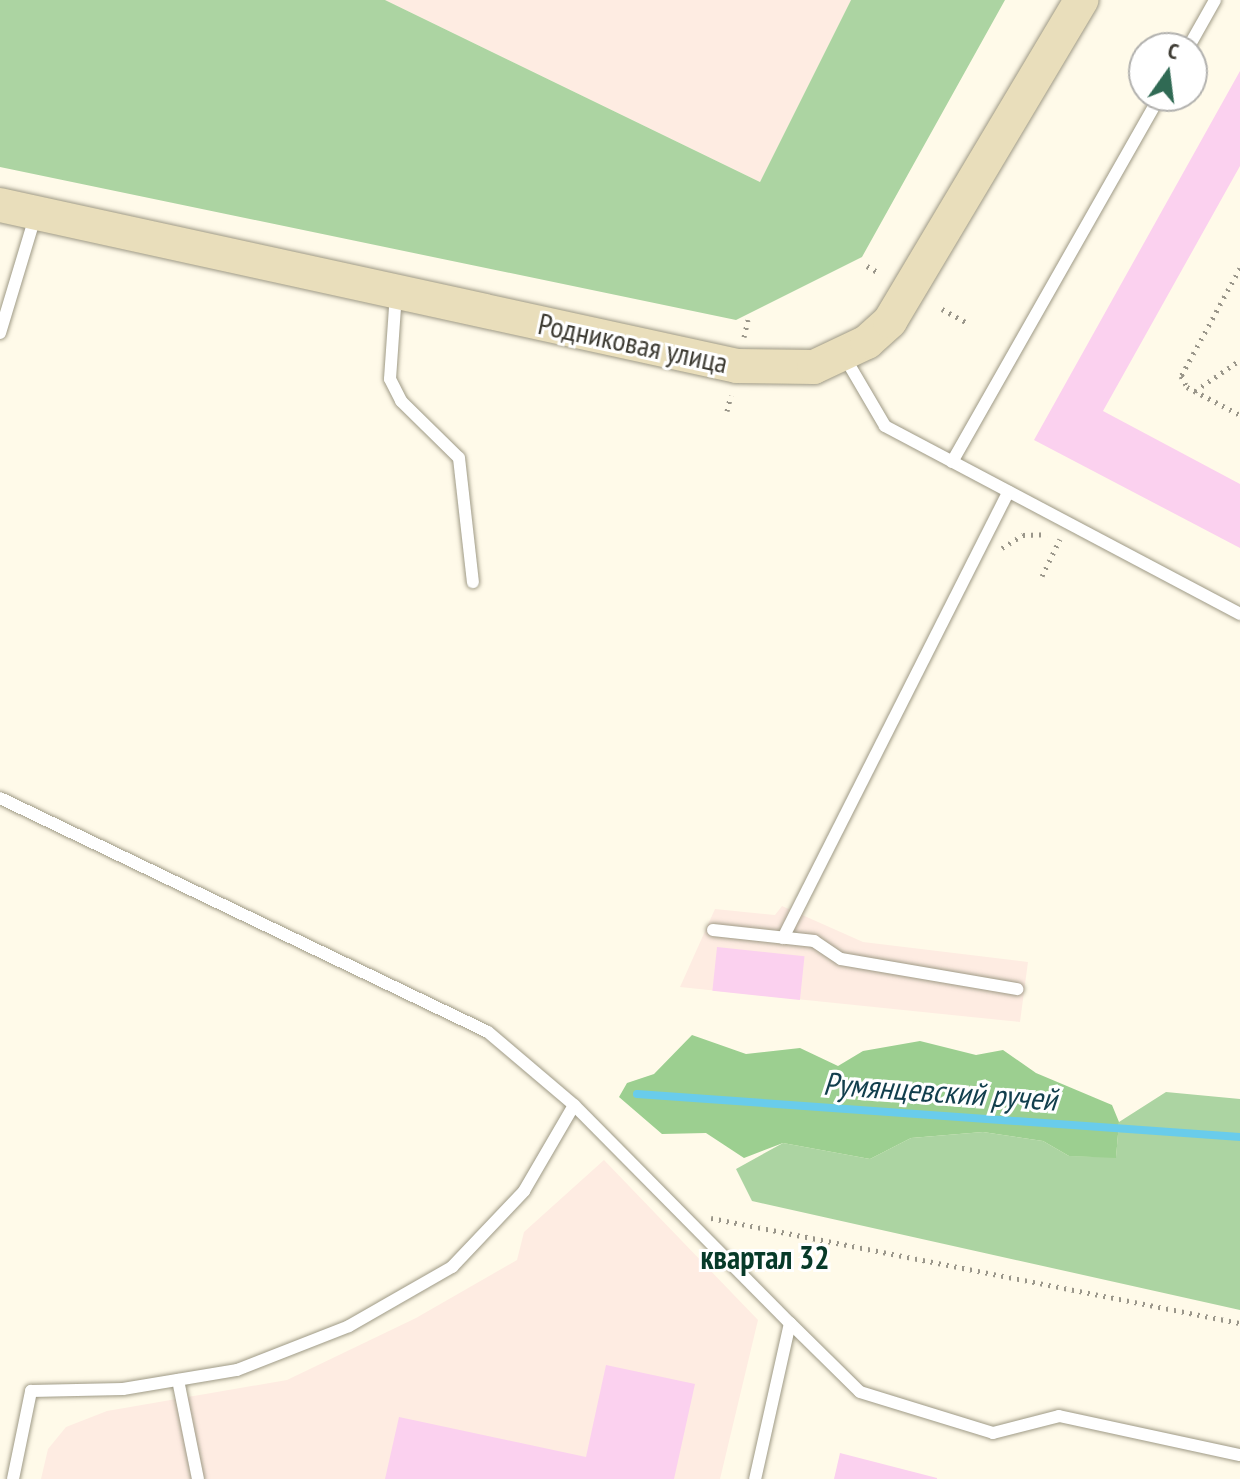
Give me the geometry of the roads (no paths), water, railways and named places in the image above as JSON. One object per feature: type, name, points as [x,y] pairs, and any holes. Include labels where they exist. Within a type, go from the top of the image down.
[{"type":"main road","name":"Родниковая улица","points":[[0,205],[745,368],[784,371],[844,356],[890,321],[911,291],[1081,0]]},
{"type":"lane","points":[[1197,32],[1215,0]]},
{"type":"lane","points":[[952,462],[1151,112]]},
{"type":"lane","points":[[0,333],[36,213]]},
{"type":"lane","points":[[396,293],[390,379],[401,401],[459,458],[473,582]]},
{"type":"lane","points":[[844,356],[885,426],[1240,614]]},
{"type":"lane","points":[[783,938],[1008,492]]},
{"type":"lane","points":[[0,798],[488,1032],[574,1105],[860,1392],[993,1433],[1059,1416],[1240,1455]]},
{"type":"lane","points":[[713,930],[814,941],[841,959],[1017,989]]},
{"type":"lane","points":[[13,1479],[31,1391],[178,1380],[237,1370],[349,1326],[452,1267],[524,1191],[574,1105]]},
{"type":"lane","points":[[755,1479],[790,1323]]},
{"type":"lane","points":[[178,1380],[198,1479]]},
{"type":"waterway","name":"Румянцевский ручей","points":[[637,1094],[1240,1137]]},
{"type":"district","name":"квартал 32","points":[[765,1257]]}]
